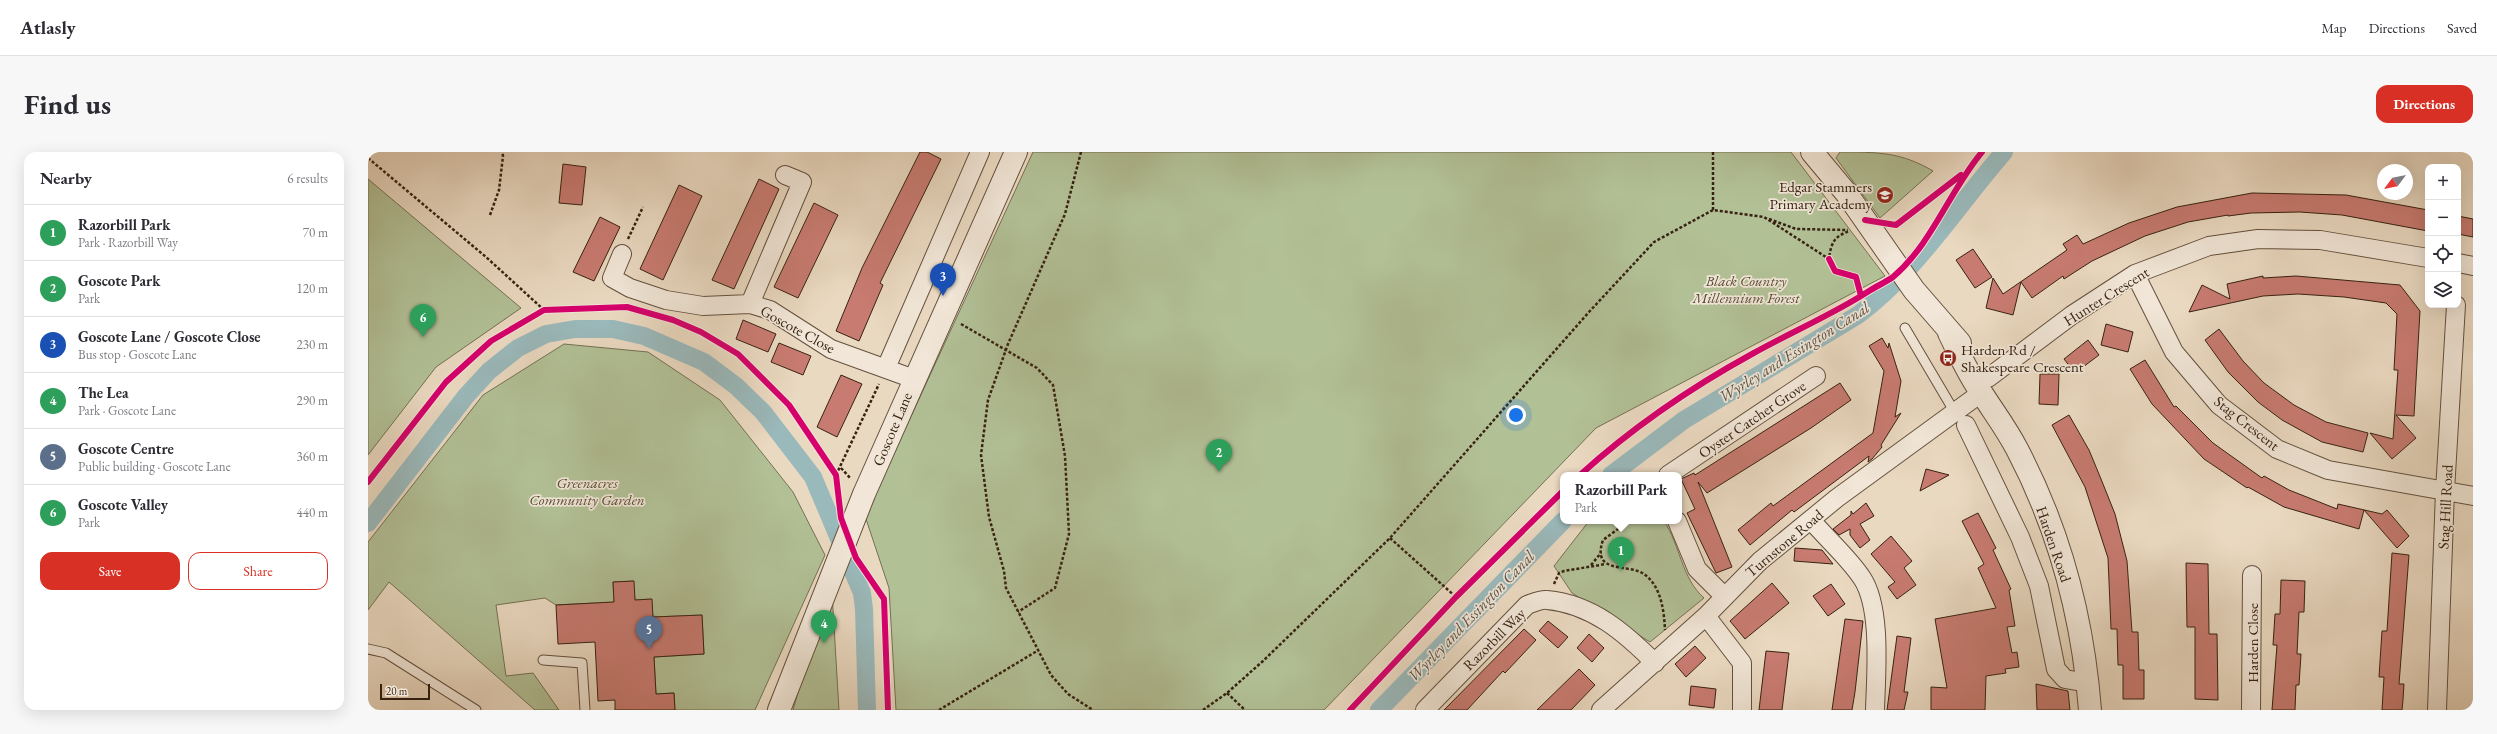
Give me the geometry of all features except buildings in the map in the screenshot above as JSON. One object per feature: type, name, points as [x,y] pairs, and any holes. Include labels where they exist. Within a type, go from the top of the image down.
[{"type":"street","points":[[886,368],[980,152]]},
{"type":"street","name":"Goscote Lane","points":[[779,710],[828,586],[914,379],[1016,152]]},
{"type":"street","name":"Harden Road","points":[[1812,152],[1858,225],[1885,246],[1914,290],[1949,333],[1984,386],[2034,485],[2062,556],[2082,636],[2090,710]]},
{"type":"street","name":"Goscote Close","points":[[750,304],[802,182],[785,175]]},
{"type":"street","name":"Hunter Crescent","points":[[1984,386],[2072,315],[2135,274],[2209,246],[2258,239],[2320,240],[2425,258]]},
{"type":"street","name":"Goscote Close","points":[[622,254],[612,278],[630,288],[666,300],[703,306],[750,304],[770,310],[831,349],[914,379]]},
{"type":"street","name":"Stag Crescent","points":[[2135,274],[2174,352],[2219,405],[2276,449],[2328,470],[2473,496]]},
{"type":"street","name":"Stag Hill Road","points":[[2437,710],[2445,491],[2456,308]]},
{"type":"street","name":"Oyster Catcher Grove","points":[[1672,472],[1816,376]]},
{"type":"street","name":"Turnstone Road","points":[[1601,710],[1706,616],[1760,561],[1837,498],[1954,411],[1984,386]]},
{"type":"street","name":"Harden Road","points":[[1966,425],[1994,464],[2039,586],[2056,670],[2065,679],[2088,683]]},
{"type":"street","points":[[1811,520],[1862,578],[1874,610],[1877,664],[1875,710]]},
{"type":"street","points":[[1678,524],[1697,569],[1725,597]]},
{"type":"street","name":"Harden Close","points":[[2251,710],[2252,575]]},
{"type":"street","points":[[1546,599],[1598,616],[1624,632],[1655,663]]},
{"type":"street","name":"Razorbill Way","points":[[1425,710],[1527,605],[1546,599]]},
{"type":"street","points":[[1706,616],[1742,663],[1742,710]]},
{"type":"lane","points":[[1905,328],[1954,411]]},
{"type":"lane","points":[[368,649],[386,653],[476,710]]},
{"type":"lane","points":[[543,660],[582,663],[585,710]]},
{"type":"path","points":[[490,214],[499,190],[503,156],[502,152]]},
{"type":"path","points":[[1081,152],[1065,214],[1005,350],[988,400],[981,455],[989,517],[1004,571],[1006,588],[1037,651],[1051,675],[1068,694],[1093,710]]},
{"type":"path","points":[[1713,152],[1713,210]]},
{"type":"path","points":[[368,158],[486,257],[542,312],[552,310]]},
{"type":"path","points":[[622,254],[643,207]]},
{"type":"path","points":[[1203,710],[1227,694],[1390,538],[1589,312],[1654,242],[1713,210],[1764,217],[1796,229],[1858,225]]},
{"type":"path","points":[[1764,217],[1828,259],[1832,265]]},
{"type":"path","points":[[1828,259],[1831,242],[1839,234],[1858,225]]},
{"type":"path","points":[[965,326],[1037,368],[1053,385],[1065,456],[1069,534],[1055,588],[1018,612]]},
{"type":"path","points":[[836,476],[886,368]]},
{"type":"path","points":[[831,467],[836,476],[837,483]]},
{"type":"path","points":[[1591,565],[1601,553],[1603,540],[1623,524]]},
{"type":"path","points":[[1390,538],[1453,600],[1461,592]]},
{"type":"path","points":[[1601,553],[1607,564],[1613,568],[1632,569],[1643,574],[1654,584],[1661,602],[1669,650]]},
{"type":"path","points":[[1546,599],[1559,573],[1591,565],[1607,564]]},
{"type":"path","points":[[939,710],[1037,651]]},
{"type":"path","points":[[1227,694],[1245,710]]},
{"type":"green space","name":"Black Country Millennium Forest","points":[[1033,152],[1791,152],[1885,276],[1596,428],[1324,710],[896,710],[889,588],[865,516]]},
{"type":"green space","name":"Edgar Stammers Primary Academy","points":[[1840,152],[1888,154],[1910,160],[1933,171],[1880,218],[1836,158]]},
{"type":"green space","points":[[368,179],[521,308],[436,367],[368,455]]},
{"type":"green space","name":"Greenacres Community Garden","points":[[564,344],[648,352],[720,400],[793,492],[825,555],[755,710],[675,710],[674,693],[656,694],[654,657],[704,654],[702,615],[653,617],[651,599],[635,600],[633,581],[613,582],[614,602],[556,605],[545,598],[496,605],[506,676],[533,673],[559,710],[535,710],[389,582],[368,610],[368,542],[483,395]]},
{"type":"green space","points":[[1587,524],[1666,524],[1674,540],[1686,572],[1697,590],[1704,598],[1650,642],[1572,593],[1554,566]]},
{"type":"green space","points":[[831,576],[839,710],[793,710]]},
{"type":"waterway","name":"Wyrley and Essington Canal","points":[[1615,472],[1684,420],[1858,315],[1879,298],[1899,279],[1935,238],[2004,152]]},
{"type":"waterway","name":"Wyrley and Essington Canal","points":[[368,523],[466,396],[489,371],[518,348],[546,334],[575,329],[613,329],[644,336],[704,362],[736,386],[763,412],[813,477],[862,593],[864,609],[867,710]]},
{"type":"waterway","name":"Wyrley and Essington Canal","points":[[1379,710],[1560,524]]},
{"type":"cycle path","points":[[1583,472],[1641,425],[1706,380],[1767,346],[1841,308],[1893,277],[1907,264],[1919,249],[1960,183],[1982,152]]},
{"type":"cycle path","points":[[1865,220],[1896,225],[1961,175]]},
{"type":"cycle path","points":[[1829,259],[1835,271],[1856,277],[1861,296]]},
{"type":"cycle path","points":[[368,482],[446,382],[491,341],[544,310],[627,307],[673,320],[701,332],[738,354],[789,405],[836,475],[841,518],[856,558],[884,599],[888,710]]},
{"type":"cycle path","points":[[1350,710],[1456,597],[1560,494]]},
{"type":"place","name":"Edgar Stammers Primary Academy","points":[[1885,195]]},
{"type":"place","name":"Goscote Lane / Goscote Close","points":[[943,296]]},
{"type":"place","name":"Goscote Valley","points":[[423,337]]},
{"type":"place","name":"Harden Rd / Shakespeare Crescent","points":[[1948,358]]},
{"type":"place","name":"Goscote Park","points":[[1219,472]]},
{"type":"place","name":"Razorbill Park","points":[[1621,570]]},
{"type":"place","name":"The Lea","points":[[824,643]]},
{"type":"place","name":"Goscote Centre","points":[[649,649]]}]
